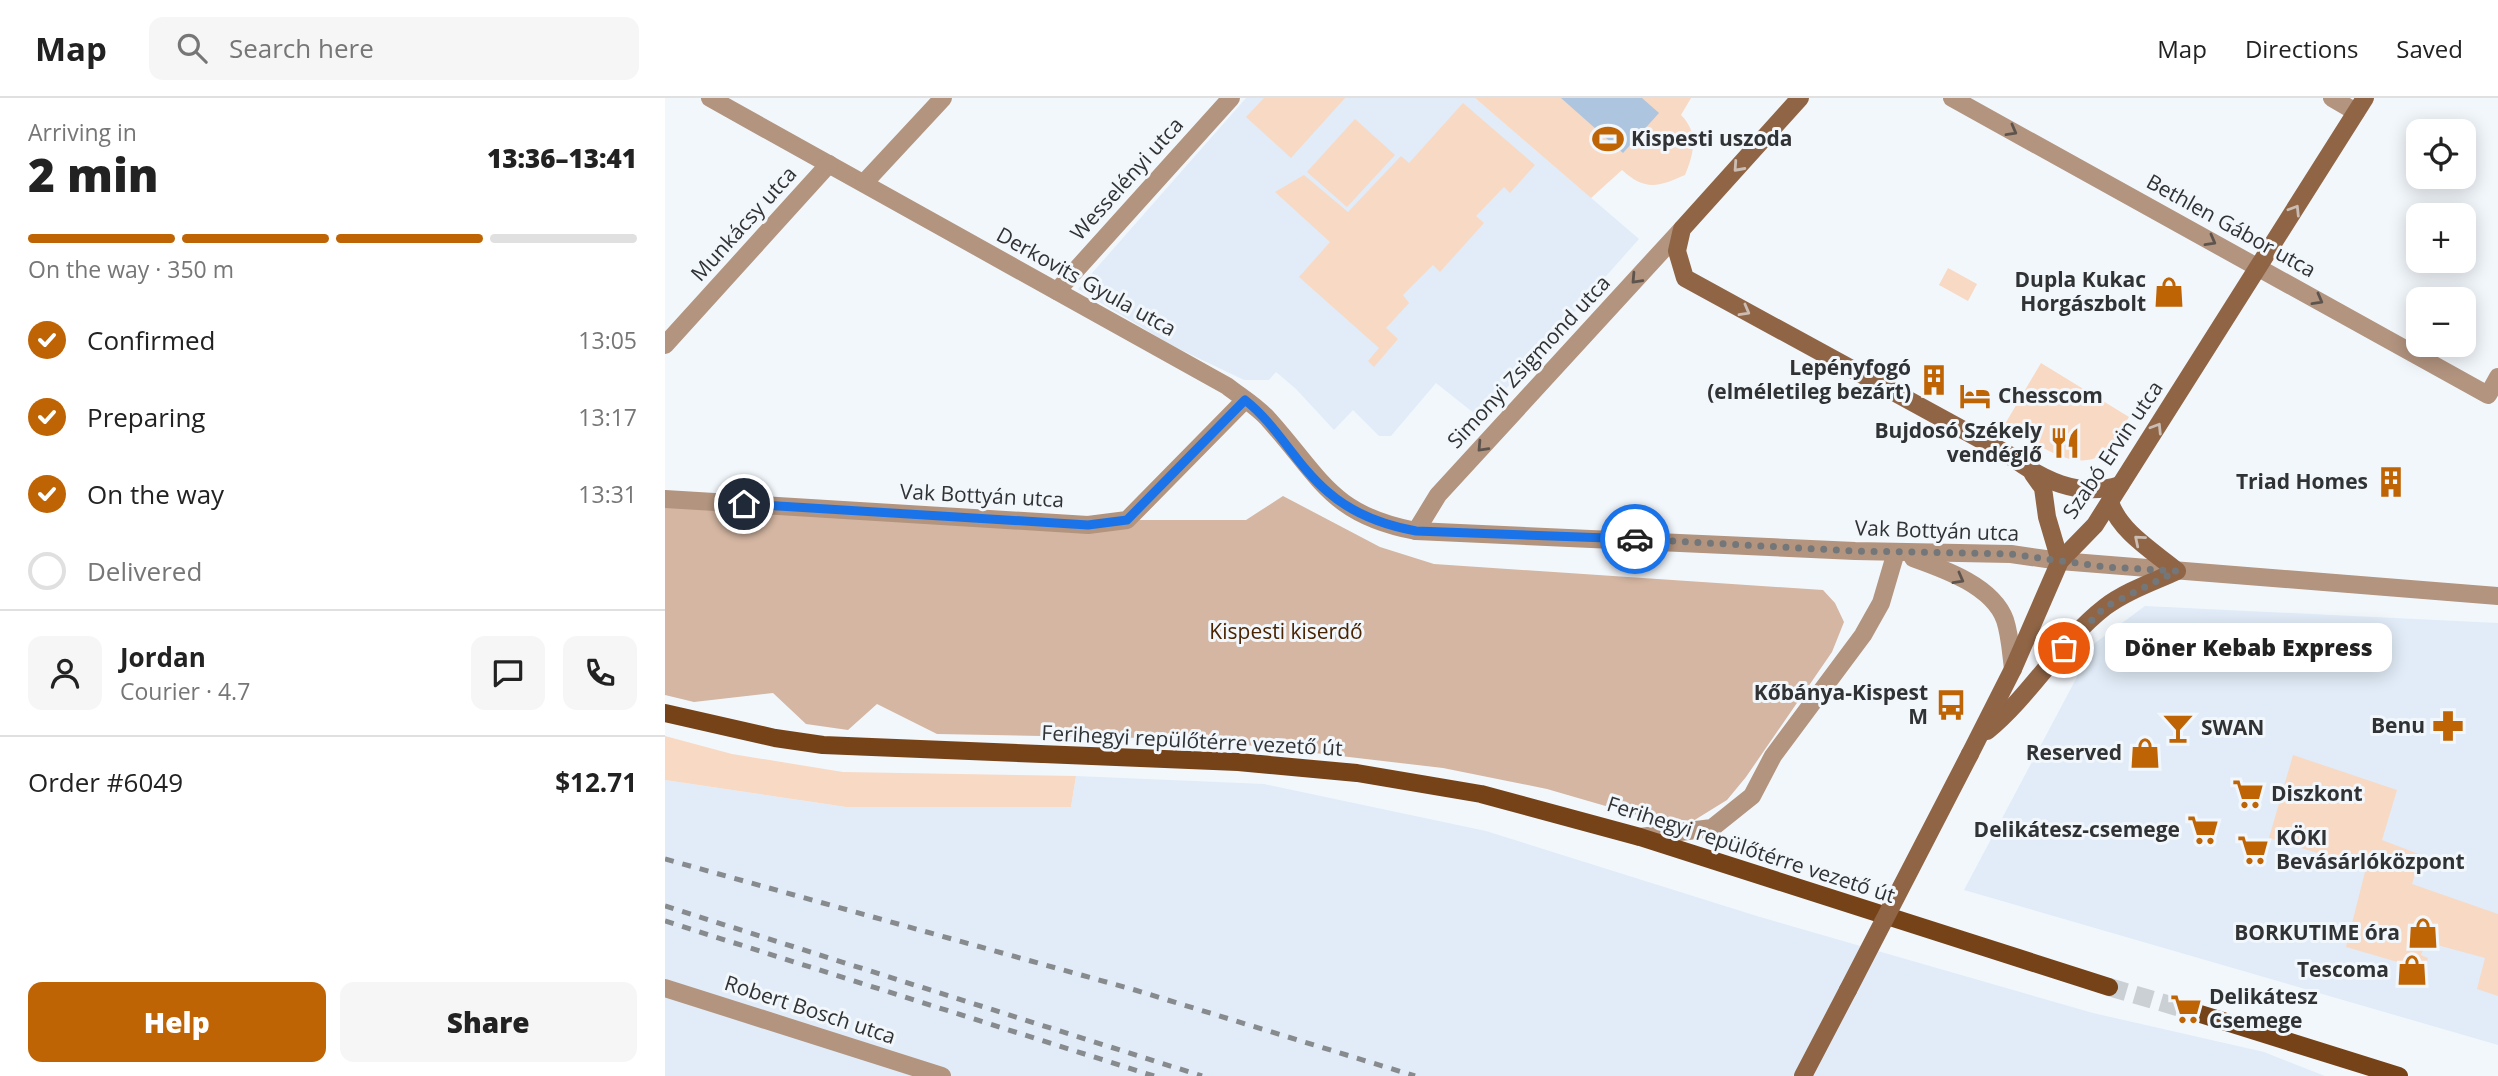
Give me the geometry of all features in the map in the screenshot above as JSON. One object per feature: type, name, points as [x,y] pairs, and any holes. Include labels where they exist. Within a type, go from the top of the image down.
[{"type":"main road","name":"Simonyi Zsigmond utca","points":[[1682,229],[1800,98]]},
{"type":"main road","name":"Szabó Ervin utca","points":[[1803,1076],[1981,736],[2060,561],[2095,525],[2361,105]]},
{"type":"main road","points":[[1682,229],[1677,251],[1685,278],[2009,455],[2033,474],[2043,488],[2047,517],[2060,561]]},
{"type":"main road","points":[[2033,474],[2076,489],[2092,491],[2120,485]]},
{"type":"main road","points":[[1981,736],[2009,713],[2081,628],[2105,607],[2177,571],[2125,527],[2114,515],[2110,502]]},
{"type":"main road","name":"Ferihegyi repülőtérre vezető út","points":[[665,713],[752,734],[823,745],[1238,762],[1357,773],[1481,794],[1640,837],[2109,987]]},
{"type":"main road","points":[[2194,1012],[2399,1076]]},
{"type":"street","name":"Derkovits Gyula utca","points":[[709,98],[1227,386],[1268,418],[1327,491],[1357,513],[1391,527],[1416,531]]},
{"type":"street","points":[[864,183],[943,98]]},
{"type":"street","name":"Wesselényi utca","points":[[1057,291],[1231,98]]},
{"type":"street","name":"Bethlen Gábor utca","points":[[1952,98],[2488,395],[2498,377]]},
{"type":"street","points":[[2332,98],[2361,105]]},
{"type":"street","name":"Munkácsy utca","points":[[665,345],[829,164]]},
{"type":"street","name":"Simonyi Zsigmond utca","points":[[1416,531],[1438,495],[1682,229]]},
{"type":"street","name":"Vak Bottyán utca","points":[[665,499],[1088,525],[1127,520],[1245,400]]},
{"type":"street","name":"Vak Bottyán utca","points":[[1416,531],[1896,552],[2011,554],[2060,561],[2498,596]]},
{"type":"street","points":[[1640,837],[1712,828],[1752,796],[1773,756],[1863,635],[1881,603],[1896,552],[1932,565],[1989,596],[2005,619],[2013,669]]},
{"type":"street","name":"Robert Bosch utca","points":[[665,988],[941,1076]]},
{"type":"street","points":[[2285,1039],[2377,1076]]},
{"type":"shaded area","points":[[1246,98],[1475,98],[1639,239],[1480,418],[1436,383],[1391,436],[1379,436],[1353,410],[1334,430],[1296,389],[1276,372],[1269,380],[1244,380],[1171,345],[1078,289]]},
{"type":"shaded area","points":[[1264,98],[1345,98],[1291,158],[1246,117]]},
{"type":"shaded area","name":"Kispesti uszoda","points":[[1475,98],[1691,98],[1681,115],[1693,136],[1691,159],[1685,175],[1659,184],[1645,184],[1622,170],[1591,198]]},
{"type":"shaded area","points":[[1463,103],[1535,165],[1510,193],[1504,187],[1476,216],[1484,223],[1440,272],[1433,265],[1403,295],[1409,303],[1386,328],[1398,339],[1374,367],[1368,361],[1379,348],[1299,277],[1330,242],[1275,192],[1304,175],[1348,212],[1401,156],[1409,163]]},
{"type":"shaded area","points":[[1355,119],[1395,155],[1347,207],[1307,172]]},
{"type":"shaded area","points":[[1948,268],[1977,284],[1968,301],[1939,285]]},
{"type":"shaded area","points":[[2041,363],[2129,417],[2108,449],[2097,457],[2070,459],[2056,454],[2005,424]]},
{"type":"shaded area","points":[[2145,606],[2498,623],[2498,1045],[1964,890],[2095,643]]},
{"type":"shaded area","points":[[2155,625],[2279,640],[2273,667],[2256,664],[2252,651],[2241,650],[2230,668],[2154,647]]},
{"type":"shaded area","points":[[665,736],[732,754],[843,772],[1076,776],[1071,807],[846,807],[665,780]]},
{"type":"shaded area","points":[[2293,755],[2397,790],[2382,840],[2421,855],[2412,884],[2498,914],[2498,996],[2477,989],[2485,958],[2426,942],[2421,955],[2428,958],[2425,970],[2346,947],[2366,868],[2269,838]]},
{"type":"shaded area","points":[[1076,776],[1264,784],[1486,831],[1760,917],[2093,1013],[2264,1052],[2325,1076],[665,1076],[665,780],[846,807],[1071,807]]},
{"type":"green space","name":"Kispesti kiserdő","points":[[1283,496],[1380,547],[1434,564],[1823,590],[1835,603],[1844,622],[1832,652],[1746,777],[1727,800],[1693,821],[1640,816],[1547,789],[1443,768],[1194,739],[937,734],[877,704],[848,730],[806,724],[773,693],[694,702],[665,695],[665,504],[1127,520],[1246,520]]},
{"type":"water","points":[[1561,98],[1642,98],[1659,113],[1623,153]]},
{"type":"tunnel","points":[[2109,987],[2194,1012]]},
{"type":"railway","points":[[665,859],[1135,990],[1415,1076]]},
{"type":"railway","points":[[665,906],[1202,1076]]},
{"type":"railway","points":[[665,921],[1154,1076]]},
{"type":"way so far","points":[[1635,539],[1854,551],[2011,554],[2105,567],[2177,571],[2140,587],[2105,607],[2081,628],[2064,648]]},
{"type":"place","name":"Kispesti uszoda","points":[[1608,139]]},
{"type":"place","name":"Dupla Kukac Horgászbolt","points":[[2169,292]]},
{"type":"place","name":"Lepényfogó (elméletileg bezárt)","points":[[1934,380]]},
{"type":"place","name":"Chesscom","points":[[1975,396]]},
{"type":"place","name":"Bujdosó Székely vendéglő","points":[[2065,443]]},
{"type":"place","name":"Triad Homes","points":[[2391,482]]},
{"type":"place","name":"Döner Kebab Express","points":[[2064,648]]},
{"type":"place","name":"Kőbánya-Kispest M","points":[[1951,705]]},
{"type":"place","name":"Benu","points":[[2448,726]]},
{"type":"place","name":"SWAN","points":[[2178,728]]},
{"type":"place","name":"Reserved","points":[[2145,753]]},
{"type":"place","name":"Diszkont","points":[[2248,794]]},
{"type":"place","name":"Delikátesz-csemege","points":[[2203,830]]},
{"type":"place","name":"KÖKI Bevásárlóközpont","points":[[2253,850]]},
{"type":"place","name":"BORKUTIME óra","points":[[2423,933]]},
{"type":"place","name":"Tescoma","points":[[2412,970]]},
{"type":"place","name":"Delikátesz Csemege","points":[[2186,1009]]},
{"type":"route","points":[[744,504],[1088,525],[1127,520],[1245,400],[1268,418],[1327,491],[1357,513],[1391,527],[1416,531],[1635,539]]}]
